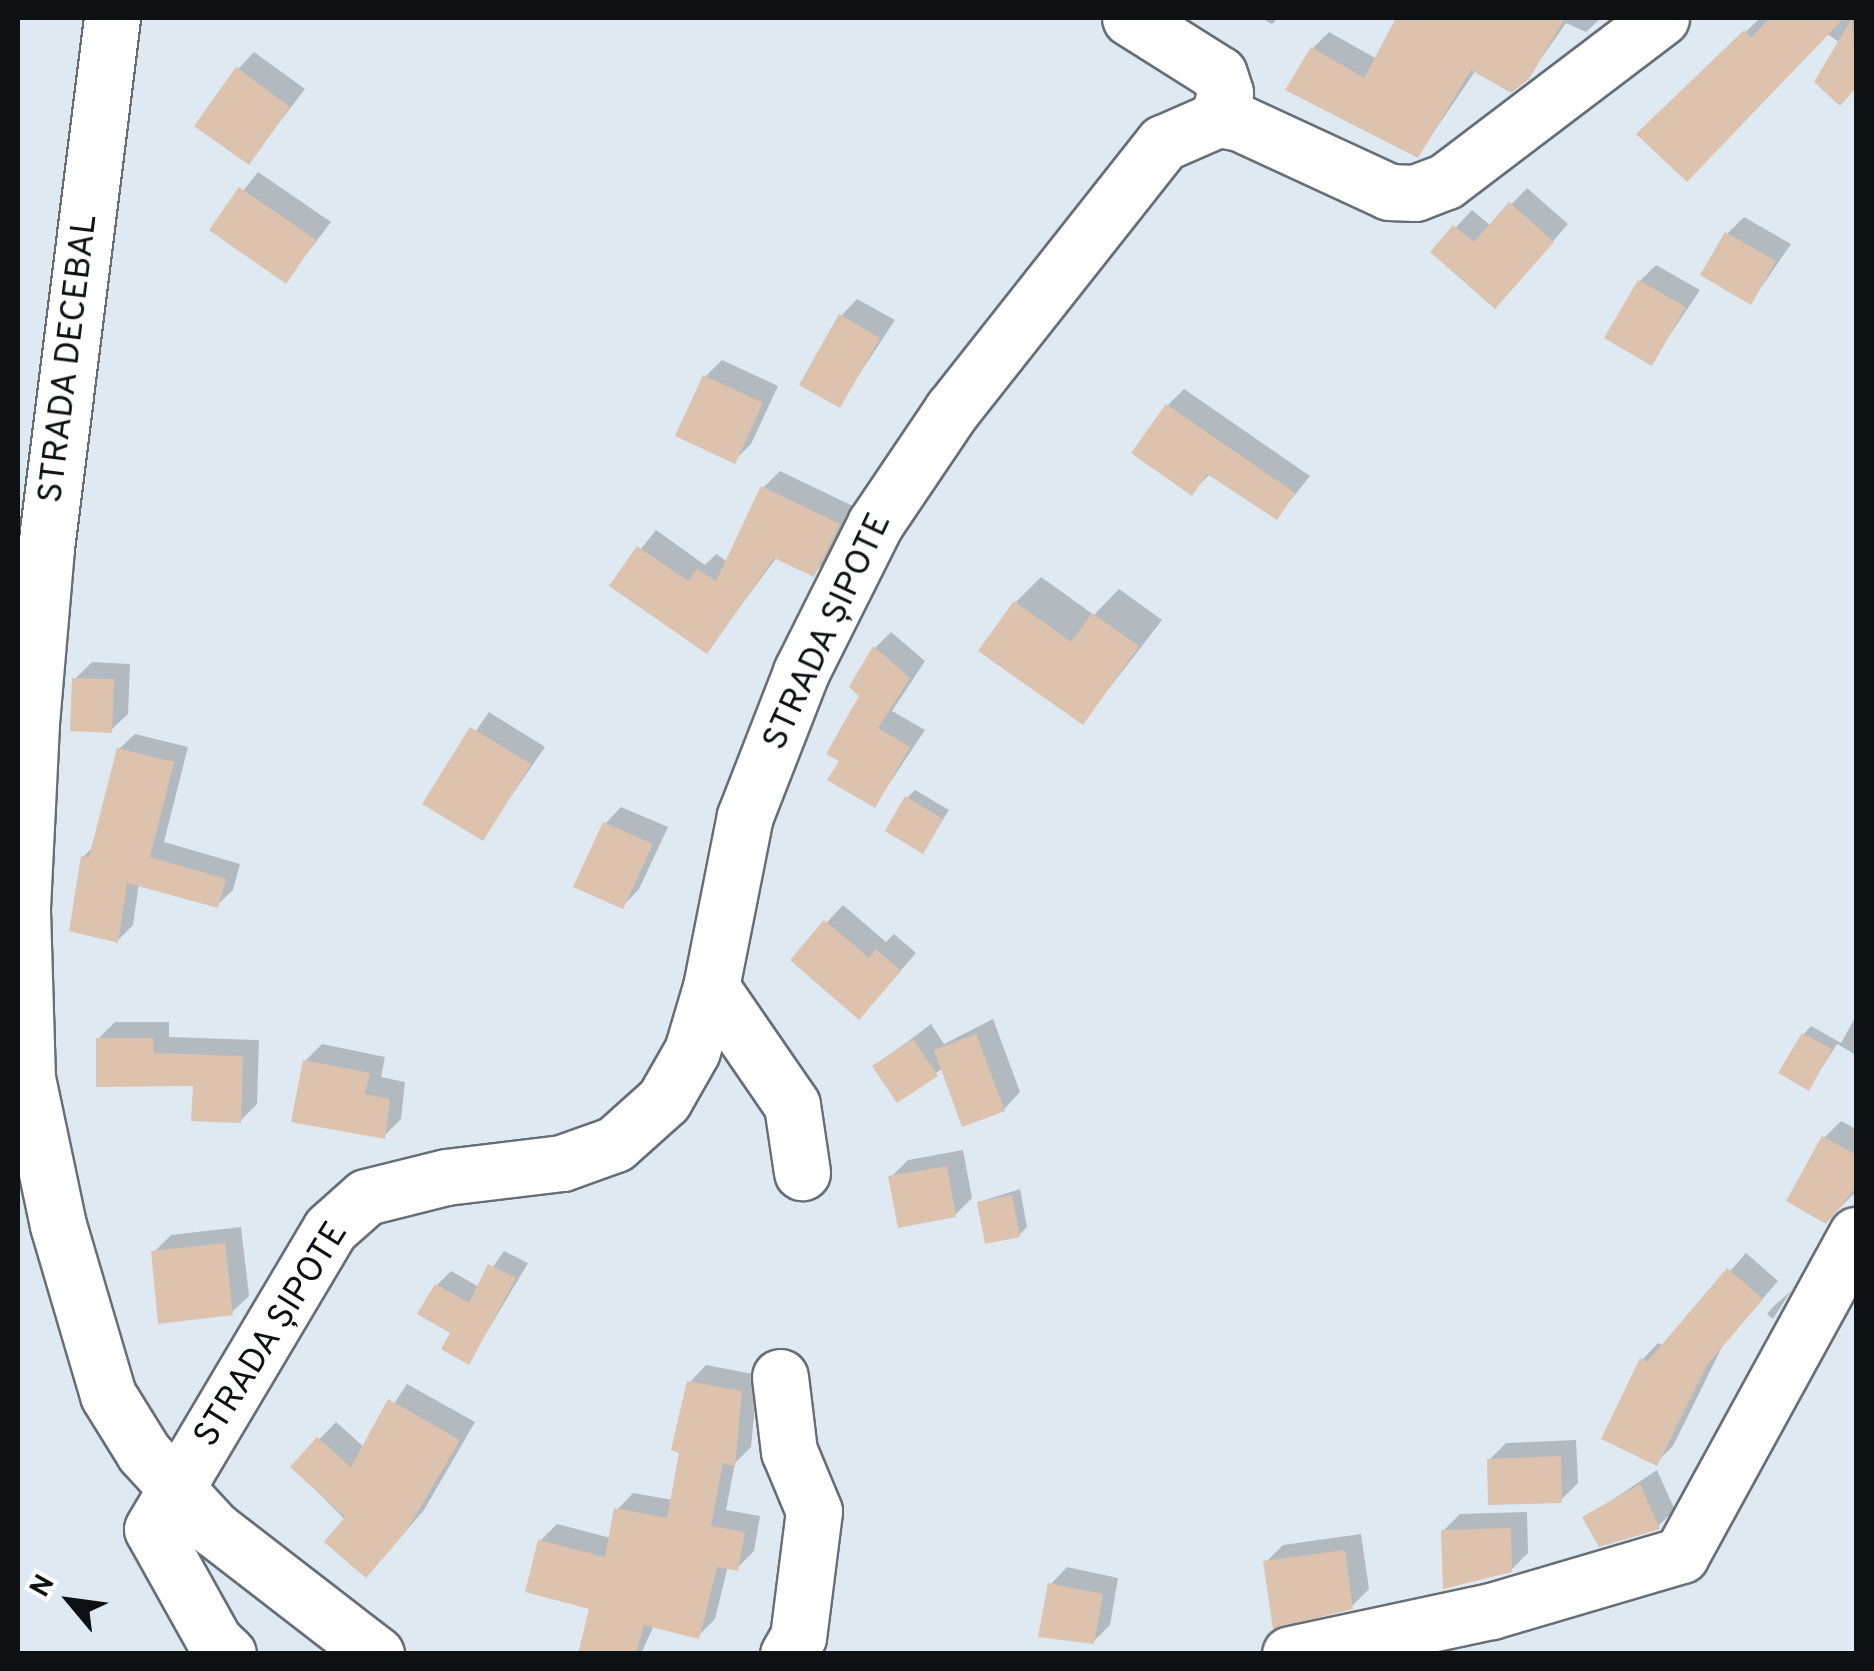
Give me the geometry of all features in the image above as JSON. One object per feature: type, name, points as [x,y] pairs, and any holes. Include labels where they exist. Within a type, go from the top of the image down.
[{"type":"street","name":"STRADA DECEBAL","points":[[112,18],[46,548],[31,724],[22,910],[26,1078],[88,1341],[108,1395],[174,1487],[246,1557],[376,1654]]},
{"type":"street","points":[[1130,18],[1218,74],[1225,93],[1218,119],[1262,132],[1389,192],[1415,193],[1460,171],[1661,18]]},
{"type":"street","name":"STRADA ȘIPOTE","points":[[228,1654],[215,1642],[152,1529],[174,1487],[234,1397],[330,1229],[366,1198],[446,1177],[562,1164],[615,1144],[664,1100],[692,1051],[712,986],[745,816],[802,672],[875,524],[952,410],[1106,209],[1163,143],[1218,119]]},
{"type":"street","points":[[712,986],[792,1106],[802,1172]]},
{"type":"street","points":[[1290,1654],[1490,1611],[1682,1556],[1856,1235]]},
{"type":"street","points":[[780,1376],[788,1451],[814,1511],[798,1637],[788,1654]]},
{"type":"building","points":[[1396,18],[1565,18],[1529,79],[1511,93],[1471,70],[1418,158],[1285,90],[1311,47],[1364,78]]},
{"type":"building","points":[[1770,18],[1844,18],[1687,182],[1636,134],[1744,30],[1751,38]]},
{"type":"building","points":[[1852,18],[1856,88],[1840,106],[1814,82]]},
{"type":"building","points":[[236,67],[290,107],[249,165],[194,126]]},
{"type":"building","points":[[239,187],[316,240],[286,284],[209,230]]},
{"type":"building","points":[[1509,202],[1554,242],[1495,309],[1430,252],[1453,225],[1474,242]]},
{"type":"building","points":[[1725,232],[1776,261],[1751,305],[1700,275]]},
{"type":"building","points":[[1638,280],[1686,307],[1652,366],[1604,338]]},
{"type":"building","points":[[839,314],[880,338],[840,408],[799,385]]},
{"type":"building","points":[[703,375],[763,403],[735,464],[675,436]]},
{"type":"building","points":[[1166,404],[1295,493],[1277,520],[1207,474],[1192,496],[1131,453]]},
{"type":"building","points":[[761,486],[840,524],[814,577],[774,558],[707,654],[609,586],[637,546],[688,581],[697,569],[716,581]]},
{"type":"building","points":[[1014,601],[1071,642],[1092,613],[1139,646],[1083,725],[978,651]]},
{"type":"building","points":[[873,646],[910,678],[878,728],[910,747],[875,808],[827,780],[839,761],[826,754],[859,696],[849,687]]},
{"type":"building","points":[[72,678],[114,679],[112,733],[70,731]]},
{"type":"building","points":[[470,727],[531,764],[483,841],[422,804]]},
{"type":"building","points":[[117,748],[174,762],[150,857],[226,879],[218,908],[127,883],[118,943],[69,931],[81,856],[89,857]]},
{"type":"building","points":[[905,796],[943,819],[923,854],[885,831]]},
{"type":"building","points":[[603,822],[653,844],[623,909],[573,887]]},
{"type":"building","points":[[824,920],[869,958],[876,949],[901,971],[859,1020],[790,960]]},
{"type":"building","points":[[1802,1033],[1832,1049],[1809,1091],[1778,1073]]},
{"type":"building","points":[[976,1034],[1005,1111],[962,1127],[934,1050]]},
{"type":"building","points":[[96,1038],[153,1038],[154,1053],[243,1056],[241,1123],[191,1121],[193,1086],[96,1087]]},
{"type":"building","points":[[913,1039],[938,1076],[897,1103],[872,1066]]},
{"type":"building","points":[[303,1060],[370,1073],[365,1094],[390,1099],[385,1139],[291,1122]]},
{"type":"building","points":[[1822,1136],[1856,1155],[1856,1187],[1826,1224],[1786,1201]]},
{"type":"building","points":[[947,1166],[956,1217],[898,1228],[888,1176]]},
{"type":"building","points":[[1012,1195],[1020,1237],[985,1244],[977,1202]]},
{"type":"building","points":[[225,1243],[233,1315],[158,1324],[151,1251]]},
{"type":"building","points":[[488,1264],[516,1278],[469,1365],[441,1349],[450,1333],[417,1314],[435,1284],[469,1303]]},
{"type":"building","points":[[1727,1268],[1763,1299],[1707,1365],[1657,1466],[1601,1439],[1640,1358],[1647,1362]]},
{"type":"building","points":[[687,1381],[742,1391],[735,1467],[723,1463],[711,1526],[745,1532],[738,1571],[717,1567],[699,1639],[644,1625],[636,1654],[578,1654],[589,1609],[525,1592],[538,1540],[605,1557],[614,1508],[667,1518],[679,1453],[671,1450]]},
{"type":"building","points":[[388,1399],[460,1440],[407,1530],[366,1578],[324,1542],[345,1517],[290,1467],[317,1437],[351,1467]]},
{"type":"building","points":[[1561,1456],[1562,1503],[1488,1505],[1487,1459]]},
{"type":"building","points":[[1640,1484],[1660,1529],[1599,1547],[1582,1517]]},
{"type":"building","points":[[1511,1528],[1512,1572],[1443,1589],[1441,1530]]},
{"type":"building","points":[[1345,1550],[1353,1609],[1273,1629],[1263,1561]]},
{"type":"building","points":[[1048,1583],[1103,1594],[1094,1644],[1038,1637]]}]
